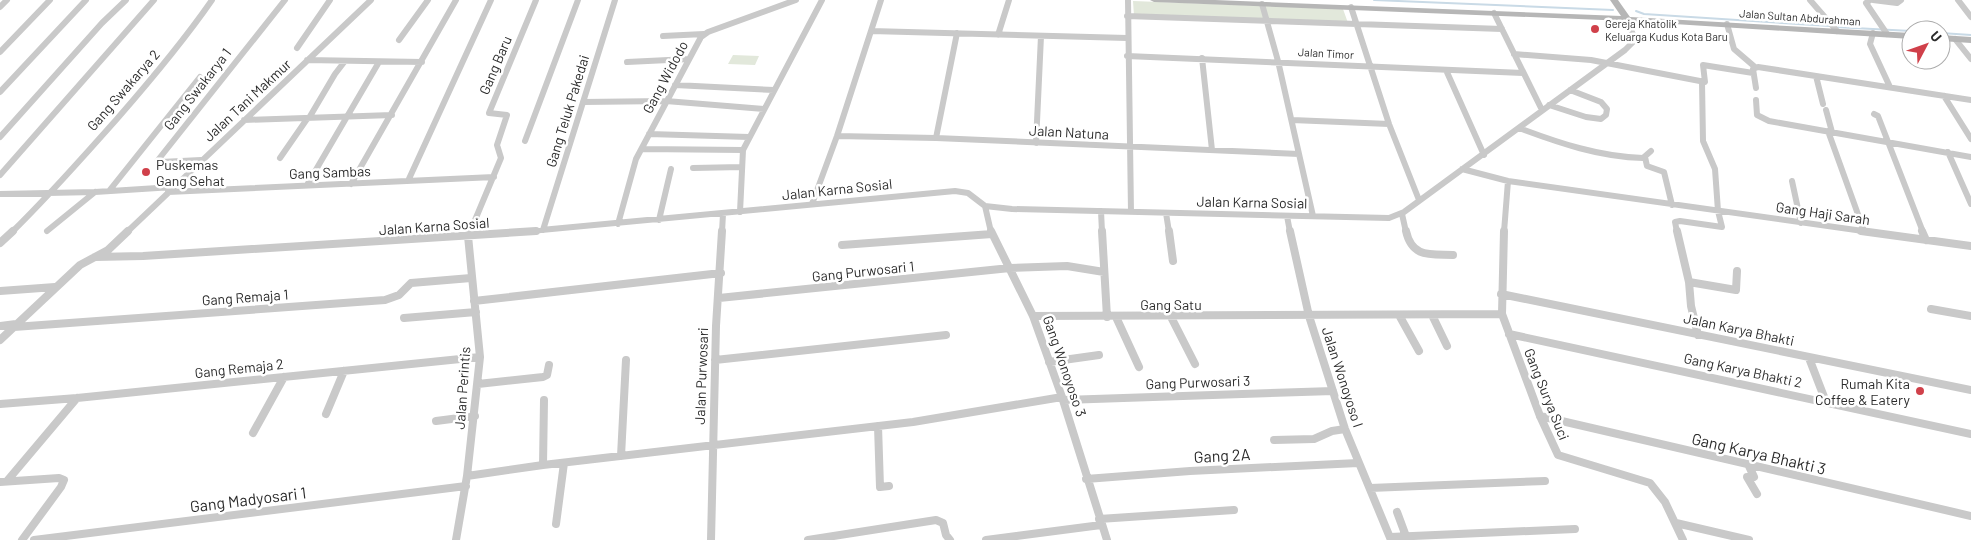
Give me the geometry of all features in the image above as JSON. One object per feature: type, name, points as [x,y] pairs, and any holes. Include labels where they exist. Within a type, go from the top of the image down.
[{"type":"street","points":[[0,7],[7,0]]},
{"type":"street","points":[[0,52],[50,0]]},
{"type":"street","points":[[0,92],[86,0]]},
{"type":"street","points":[[0,137],[102,23],[126,0]]},
{"type":"street","points":[[0,175],[154,0]]},
{"type":"street","name":"Gang Swakarya 2","points":[[0,243],[51,194],[185,38],[212,0]]},
{"type":"street","name":"Gang Swakarya 1","points":[[201,160],[161,162],[158,160],[285,0]]},
{"type":"street","points":[[297,48],[330,0]]},
{"type":"street","name":"Jalan Tani Makmur","points":[[0,340],[81,264],[108,250],[371,0]]},
{"type":"street","points":[[399,40],[428,0]]},
{"type":"street","points":[[351,184],[456,0]]},
{"type":"street","points":[[408,181],[492,0]]},
{"type":"street","name":"Gang Baru","points":[[468,236],[501,158],[498,145],[507,115],[489,113],[536,0]]},
{"type":"street","points":[[525,141],[578,0]]},
{"type":"street","name":"Gang Teluk Pakedai","points":[[543,230],[615,0]]},
{"type":"street","name":"Gang Widodo","points":[[618,224],[634,165],[666,101],[704,34],[796,0]]},
{"type":"street","points":[[740,212],[744,150],[749,136],[822,0]]},
{"type":"street","points":[[812,204],[837,136],[881,0]]},
{"type":"street","points":[[998,35],[1009,0]]},
{"type":"street","points":[[1128,0],[1127,56],[1131,212]]},
{"type":"street","name":"Jalan Sultan Abdurahman","points":[[1154,0],[1242,2],[1627,19],[1835,29],[1901,34]]},
{"type":"street","points":[[1453,255],[1423,252],[1412,248],[1402,214],[1608,63],[1635,40],[1627,19],[1614,0]]},
{"type":"street","points":[[1810,0],[1835,29]]},
{"type":"street","points":[[1886,32],[1866,3],[1871,0],[1897,3],[1901,0]]},
{"type":"street","points":[[1958,0],[1971,17]]},
{"type":"street","points":[[1262,4],[1278,61],[1314,216]]},
{"type":"street","points":[[1351,7],[1389,124],[1419,200]]},
{"type":"street","points":[[1494,13],[1542,110]]},
{"type":"street","points":[[1127,16],[1502,29]]},
{"type":"street","points":[[1727,24],[1734,49],[1754,70],[1756,88]]},
{"type":"street","points":[[871,31],[1127,38]]},
{"type":"street","points":[[936,138],[957,33]]},
{"type":"street","points":[[1873,33],[1870,39],[1870,46],[1880,63],[1890,87]]},
{"type":"street","points":[[663,36],[704,34]]},
{"type":"street","points":[[1036,143],[1041,36]]},
{"type":"street","points":[[1951,39],[1971,40]]},
{"type":"street","points":[[1955,39],[1971,60]]},
{"type":"street","points":[[1514,54],[1576,58],[1702,82],[1706,82],[1703,65],[1816,76],[1971,100]]},
{"type":"street","name":"Jalan Timor","points":[[1127,56],[1523,73]]},
{"type":"street","points":[[1202,58],[1212,150]]},
{"type":"street","points":[[627,62],[689,59]]},
{"type":"street","points":[[307,60],[422,62]]},
{"type":"street","points":[[280,158],[308,119],[345,61]]},
{"type":"street","points":[[307,185],[378,62]]},
{"type":"street","points":[[1446,70],[1484,154]]},
{"type":"street","points":[[1816,76],[1830,131],[1864,231]]},
{"type":"street","points":[[109,191],[200,77]]},
{"type":"street","points":[[1698,335],[1690,306],[1689,282],[1675,222],[1680,221],[1719,228],[1722,225],[1718,211],[1715,169],[1703,140],[1702,82]]},
{"type":"street","points":[[675,85],[774,90]]},
{"type":"street","points":[[1549,105],[1591,118],[1601,119],[1606,115],[1607,109],[1603,103],[1570,90]]},
{"type":"street","points":[[1944,96],[1971,140]]},
{"type":"street","points":[[1756,100],[1758,115],[1762,118],[1971,156]]},
{"type":"street","points":[[584,102],[666,101],[764,109]]},
{"type":"street","points":[[244,120],[308,119],[392,114]]},
{"type":"street","points":[[1874,114],[1878,116],[1889,142],[1926,240]]},
{"type":"street","points":[[1292,120],[1389,124]]},
{"type":"street","points":[[1519,128],[1582,148],[1640,158],[1648,154],[1647,166],[1664,172],[1672,205]]},
{"type":"street","points":[[649,134],[749,136]]},
{"type":"street","name":"Jalan Natuna","points":[[837,136],[936,138],[1299,154]]},
{"type":"street","points":[[642,149],[744,150]]},
{"type":"street","points":[[1948,152],[1971,204]]},
{"type":"street","points":[[693,168],[742,167]]},
{"type":"street","points":[[659,220],[671,169]]},
{"type":"street","name":"Gang Haji Sarah","points":[[1462,169],[1508,181],[1971,246]]},
{"type":"street","name":"Gang Sambas","points":[[0,194],[351,184],[494,177]]},
{"type":"street","name":"Gang Surya Suci","points":[[1508,181],[1501,294],[1502,314],[1540,416],[1559,457],[1650,482],[1658,490],[1683,540]]},
{"type":"street","points":[[1792,181],[1801,223]]},
{"type":"street","name":"Jalan Karna Sosial","points":[[95,257],[143,256],[468,236],[618,224],[958,191],[972,195],[985,206],[1012,209],[1378,218],[1389,218],[1402,214]]},
{"type":"street","points":[[47,231],[95,192]]},
{"type":"street","name":"Gang Wonoyoso 3","points":[[985,206],[992,234],[1033,316],[1063,399],[1086,479],[1107,540]]},
{"type":"street","points":[[1101,211],[1107,317]]},
{"type":"street","points":[[1166,213],[1173,261]]},
{"type":"street","name":"Jalan Purwosari","points":[[711,540],[715,360],[724,214]]},
{"type":"street","name":"Jalan Wonoyoso I","points":[[1287,216],[1310,316],[1345,429],[1390,538]]},
{"type":"street","points":[[842,245],[992,234]]},
{"type":"street","name":"Jalan Perintis","points":[[456,540],[468,476],[480,357],[468,236]]},
{"type":"street","name":"Gang Purwosari 1","points":[[719,298],[1010,268],[1067,266],[1104,272]]},
{"type":"street","points":[[1689,282],[1736,290],[1738,287],[1737,271]]},
{"type":"street","points":[[474,301],[721,273]]},
{"type":"street","name":"Gang Remaja 1","points":[[0,326],[385,300],[399,295],[410,283],[471,278]]},
{"type":"street","points":[[0,291],[55,288]]},
{"type":"street","name":"Jalan Karya Bhakti","points":[[1501,294],[1971,390]]},
{"type":"street","points":[[1931,309],[1971,316]]},
{"type":"street","points":[[404,318],[476,312]]},
{"type":"street","name":"Gang Satu","points":[[1033,316],[1171,317],[1502,314]]},
{"type":"street","points":[[1399,315],[1419,351]]},
{"type":"street","points":[[1432,315],[1446,346]]},
{"type":"street","points":[[1116,317],[1139,367]]},
{"type":"street","points":[[1171,317],[1195,364]]},
{"type":"street","name":"Gang Karya Bhakti 2","points":[[1509,334],[1971,434]]},
{"type":"street","points":[[715,360],[946,335]]},
{"type":"street","points":[[1049,362],[1099,355]]},
{"type":"street","name":"Gang Remaja 2","points":[[0,404],[77,398],[480,357]]},
{"type":"street","points":[[1809,358],[1826,402]]},
{"type":"street","points":[[621,456],[626,360]]},
{"type":"street","points":[[478,384],[543,377],[547,375],[549,365]]},
{"type":"street","points":[[326,414],[344,371]]},
{"type":"street","points":[[253,433],[284,377]]},
{"type":"street","name":"Gang Purwosari 3","points":[[468,476],[543,465],[878,426],[1063,399],[1333,391]]},
{"type":"street","points":[[3,481],[77,398]]},
{"type":"street","points":[[543,465],[544,400]]},
{"type":"street","points":[[436,421],[475,416]]},
{"type":"street","name":"Gang Karya Bhakti 3","points":[[1540,416],[1971,516]]},
{"type":"street","points":[[878,426],[880,487],[889,486]]},
{"type":"street","points":[[1274,440],[1314,439],[1332,431],[1345,429]]},
{"type":"street","points":[[556,524],[564,463]]},
{"type":"street","name":"Gang 2A","points":[[1086,479],[1190,471],[1358,463]]},
{"type":"street","points":[[1749,466],[1754,477],[1747,477],[1757,494]]},
{"type":"street","points":[[3,481],[58,478],[64,481],[22,540]]},
{"type":"street","points":[[1370,488],[1545,481]]},
{"type":"street","name":"Gang Madyosari 1","points":[[34,540],[67,539],[466,486]]},
{"type":"street","points":[[986,540],[1100,522],[1234,510]]},
{"type":"street","points":[[1397,512],[1406,538]]},
{"type":"street","points":[[808,540],[936,520],[943,524],[946,535],[950,540]]},
{"type":"street","points":[[1676,524],[1749,540]]},
{"type":"street","points":[[1390,538],[1575,528]]},
{"type":"shaded area","points":[[1133,1],[1343,9],[1348,23],[1134,16]]},
{"type":"shaded area","points":[[733,55],[759,56],[755,65],[728,64]]},
{"type":"waterway","points":[[1374,0],[1613,10]]},
{"type":"waterway","points":[[1636,11],[1644,14],[1830,26]]},
{"type":"waterway","points":[[1835,27],[1901,30]]},
{"type":"waterway","points":[[1951,34],[1971,35]]},
{"type":"place","name":"Gereja Khatolik Keluarga Kudus Kota Baru","points":[[1595,29]]},
{"type":"place","name":"Puskemas Gang Sehat","points":[[146,172]]},
{"type":"place","name":"Rumah Kita Coffee & Eatery","points":[[1920,391]]}]
